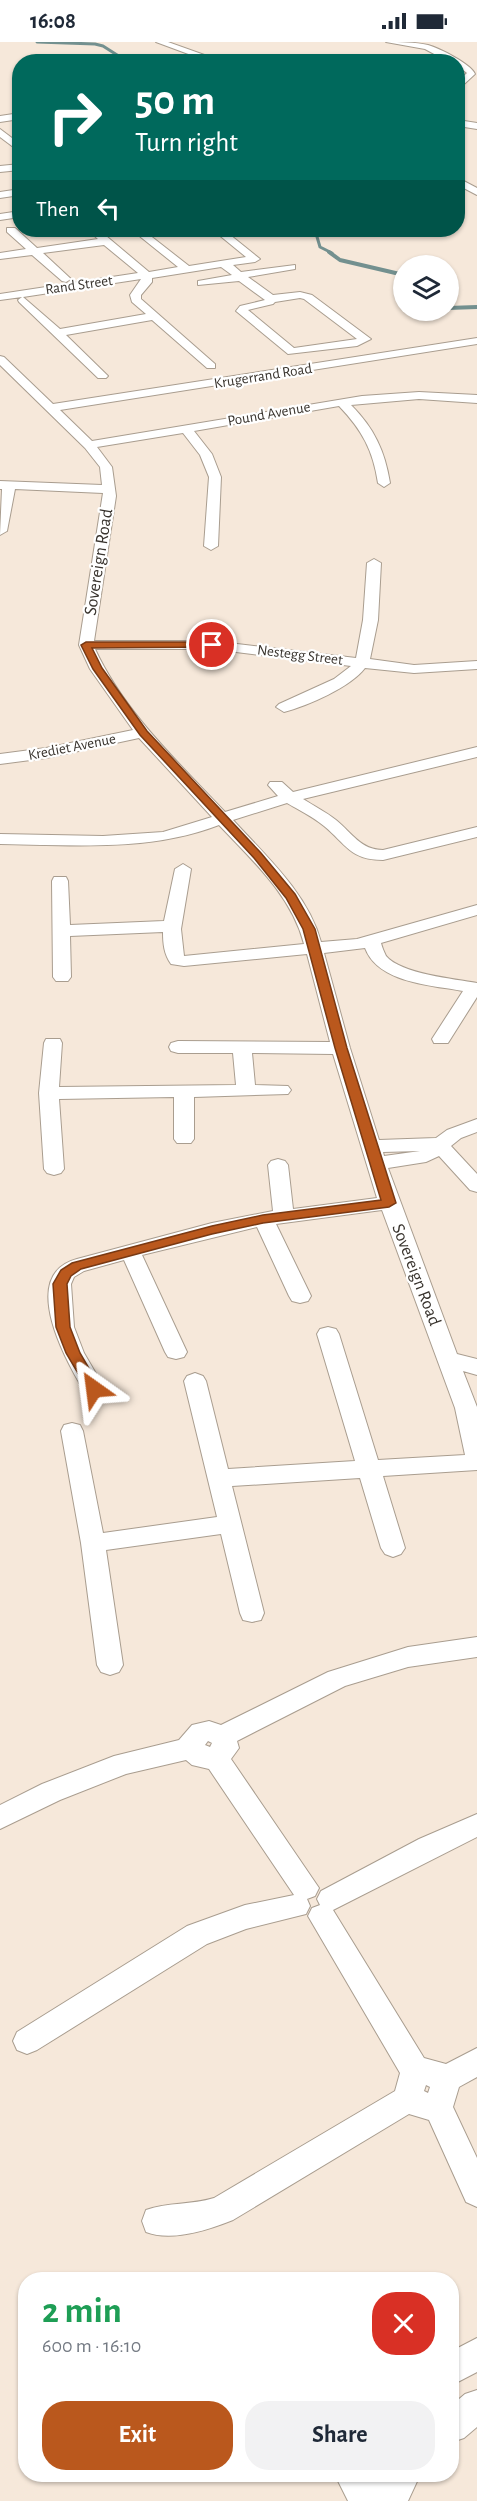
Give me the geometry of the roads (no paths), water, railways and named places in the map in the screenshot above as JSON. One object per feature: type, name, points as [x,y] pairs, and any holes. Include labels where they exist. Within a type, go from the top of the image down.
[{"type":"street","points":[[160,42],[196,54]]},
{"type":"street","points":[[391,42],[427,47],[441,54]]},
{"type":"street","points":[[465,68],[471,74],[465,81]]},
{"type":"street","points":[[0,132],[12,146]]},
{"type":"street","points":[[18,237],[66,279]]},
{"type":"street","points":[[102,237],[152,274],[134,297],[211,366]]},
{"type":"street","points":[[146,237],[184,267]]},
{"type":"street","name":"Rand Street","points":[[0,297],[184,267],[252,260],[255,257],[228,237]]},
{"type":"street","points":[[0,256],[107,241]]},
{"type":"street","points":[[224,264],[271,299],[300,295],[308,297],[365,339],[357,343],[292,352],[242,310],[269,302],[271,299]]},
{"type":"street","points":[[202,283],[291,267]]},
{"type":"street","points":[[23,300],[102,376]]},
{"type":"street","points":[[57,333],[155,316]]},
{"type":"street","name":"Krugerrand Road","points":[[49,408],[477,341]]},
{"type":"street","name":"Sovereign Road","points":[[0,359],[89,445],[106,467],[110,489],[86,645],[97,669],[143,733],[291,896],[309,929],[341,1048],[389,1203],[448,1359],[471,1403],[477,1461]]},
{"type":"street","name":"Pound Avenue","points":[[89,445],[187,430],[268,413],[416,394],[450,394],[477,399]]},
{"type":"street","points":[[342,403],[367,428],[381,458],[384,483]]},
{"type":"street","points":[[187,430],[206,454],[215,477],[211,546]]},
{"type":"street","points":[[0,531],[4,485],[110,489]]},
{"type":"street","points":[[284,707],[342,680],[356,671],[362,663],[366,647],[374,562]]},
{"type":"street","name":"Nestegg Street","points":[[86,645],[212,645],[414,669],[477,665]]},
{"type":"street","name":"Krediet Avenue","points":[[0,759],[46,753],[143,733]]},
{"type":"street","points":[[0,838],[135,841],[189,831],[255,806],[477,752]]},
{"type":"street","points":[[276,785],[290,798],[329,822],[359,851],[372,855],[383,855],[477,832]]},
{"type":"street","points":[[183,869],[173,926],[173,954],[177,960],[184,961],[314,950],[371,940],[477,910]]},
{"type":"street","points":[[60,881],[62,978]]},
{"type":"street","points":[[61,931],[173,926]]},
{"type":"street","points":[[371,940],[377,957],[385,965],[475,988],[441,1039]]},
{"type":"street","points":[[53,1043],[49,1093],[54,1169]]},
{"type":"street","points":[[178,1047],[341,1048]]},
{"type":"street","points":[[242,1047],[246,1090]]},
{"type":"street","points":[[49,1093],[281,1090]]},
{"type":"street","points":[[184,1091],[184,1139]]},
{"type":"street","points":[[374,1155],[423,1157],[454,1134],[477,1125]]},
{"type":"street","points":[[439,1144],[477,1186]]},
{"type":"street","points":[[278,1165],[284,1217]]},
{"type":"street","points":[[94,1389],[73,1353],[63,1327],[60,1284],[66,1273],[77,1266],[212,1230],[263,1219],[389,1203]]},
{"type":"street","points":[[263,1219],[300,1296]]},
{"type":"street","points":[[131,1253],[176,1352]]},
{"type":"street","points":[[328,1334],[393,1548]]},
{"type":"street","points":[[448,1359],[477,1367]]},
{"type":"street","points":[[195,1381],[252,1613]]},
{"type":"street","points":[[72,1431],[93,1543],[110,1665]]},
{"type":"street","points":[[220,1478],[477,1461]]},
{"type":"street","points":[[93,1543],[231,1524]]},
{"type":"street","points":[[219,1747],[337,1679],[408,1657],[477,1647]]},
{"type":"street","points":[[0,1818],[51,1792],[123,1764],[191,1748],[191,1742],[201,1732],[209,1731],[300,1897],[306,1916],[326,1908],[429,1846],[477,1825]]},
{"type":"street","points":[[27,2041],[197,1935],[300,1897]]},
{"type":"street","points":[[326,1908],[427,2089],[477,2192]]},
{"type":"street","points":[[157,2221],[204,2216],[222,2210],[477,2061]]},
{"type":"street","points":[[459,2365],[477,2354]]},
{"type":"street","points":[[459,2420],[477,2406]]},
{"type":"street","points":[[366,2491],[383,2498],[392,2494],[400,2482]]},
{"type":"waterway","points":[[37,42],[95,44],[116,54]]},
{"type":"waterway","points":[[317,237],[320,247],[332,253]]},
{"type":"waterway","points":[[329,252],[340,260],[393,272]]},
{"type":"waterway","points":[[459,308],[477,307]]}]
